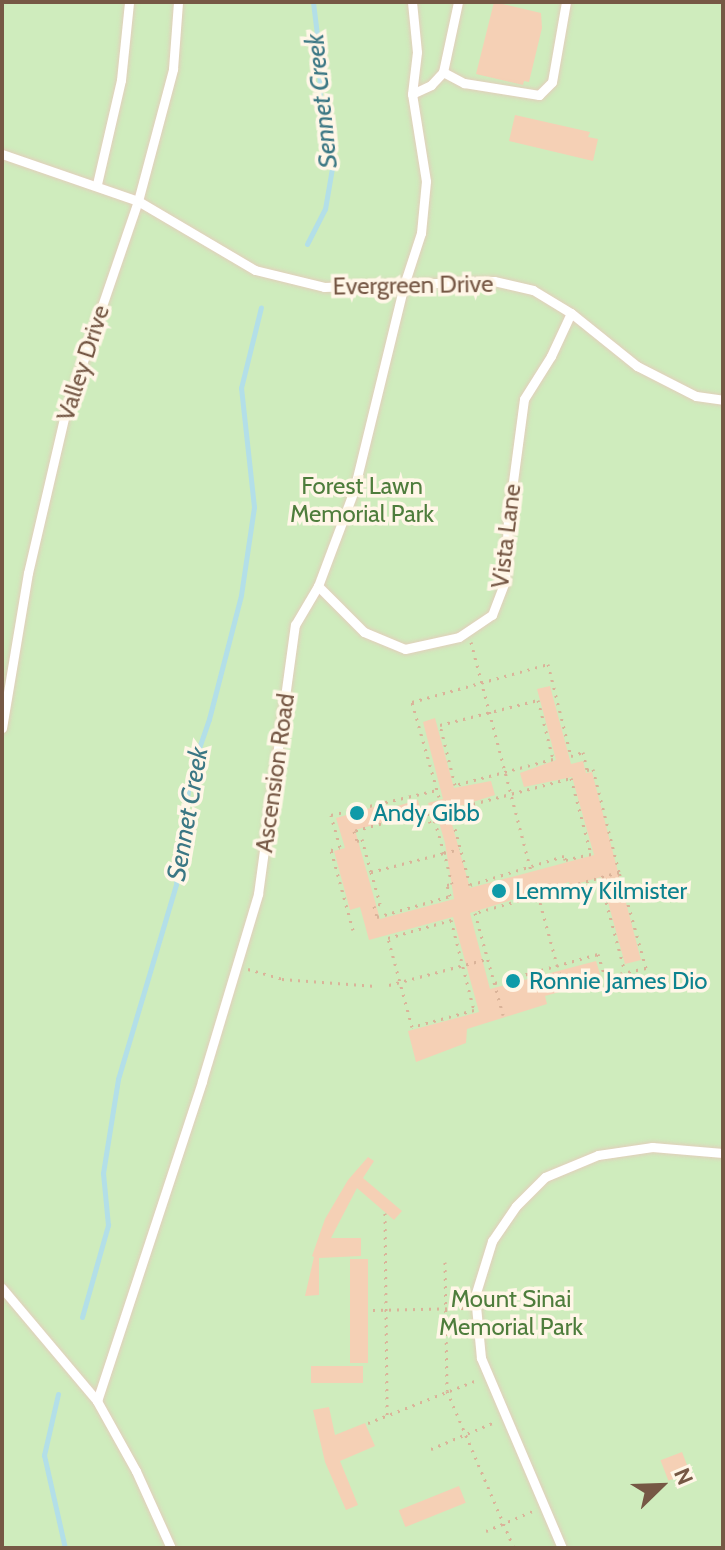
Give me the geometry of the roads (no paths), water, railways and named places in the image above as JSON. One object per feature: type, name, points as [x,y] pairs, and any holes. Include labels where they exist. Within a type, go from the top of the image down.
[{"type":"lane","points":[[97,184],[121,80],[129,2]]},
{"type":"lane","name":"Valley Drive","points":[[2,728],[28,573],[65,414],[138,201],[173,69],[178,2]]},
{"type":"lane","name":"Ascension Road","points":[[97,1401],[258,894],[295,625],[318,586],[354,490],[404,285],[421,233],[426,181],[412,94],[417,52],[412,2]]},
{"type":"lane","points":[[412,94],[431,85],[443,72],[458,2]]},
{"type":"lane","points":[[443,72],[464,83],[526,96],[539,95],[552,82],[566,2]]},
{"type":"lane","name":"Evergreen Drive","points":[[2,154],[97,184],[138,201],[255,270],[324,287],[494,281],[533,290],[571,313],[637,366],[696,396],[723,400]]},
{"type":"lane","name":"Vista Lane","points":[[318,586],[364,632],[405,649],[459,637],[492,615],[505,581],[508,519],[524,399],[551,356],[571,313]]},
{"type":"lane","points":[[562,1548],[481,1358],[475,1296],[492,1241],[516,1206],[545,1177],[598,1155],[652,1147],[723,1153]]},
{"type":"lane","points":[[2,1288],[97,1401],[136,1471],[171,1548]]},
{"type":"waterway","name":"Sennet Creek","points":[[307,244],[325,209],[332,168],[320,112],[319,51],[313,2]]},
{"type":"waterway","name":"Sennet Creek","points":[[82,1317],[108,1225],[103,1173],[118,1079],[176,884],[190,774],[209,719],[241,595],[254,507],[241,388],[261,307]]},
{"type":"waterway","name":"Sennet Creek","points":[[58,1394],[44,1455],[65,1548]]},
{"type":"place","name":"Andy Gibb","points":[[357,813]]},
{"type":"place","name":"Lemmy Kilmister","points":[[499,891]]},
{"type":"place","name":"Ronnie James Dio","points":[[513,981]]},
{"type":"park label","name":"Forest Lawn Memorial Park","points":[[362,500]]},
{"type":"park label","name":"Mount Sinai Memorial Park","points":[[511,1313]]}]
